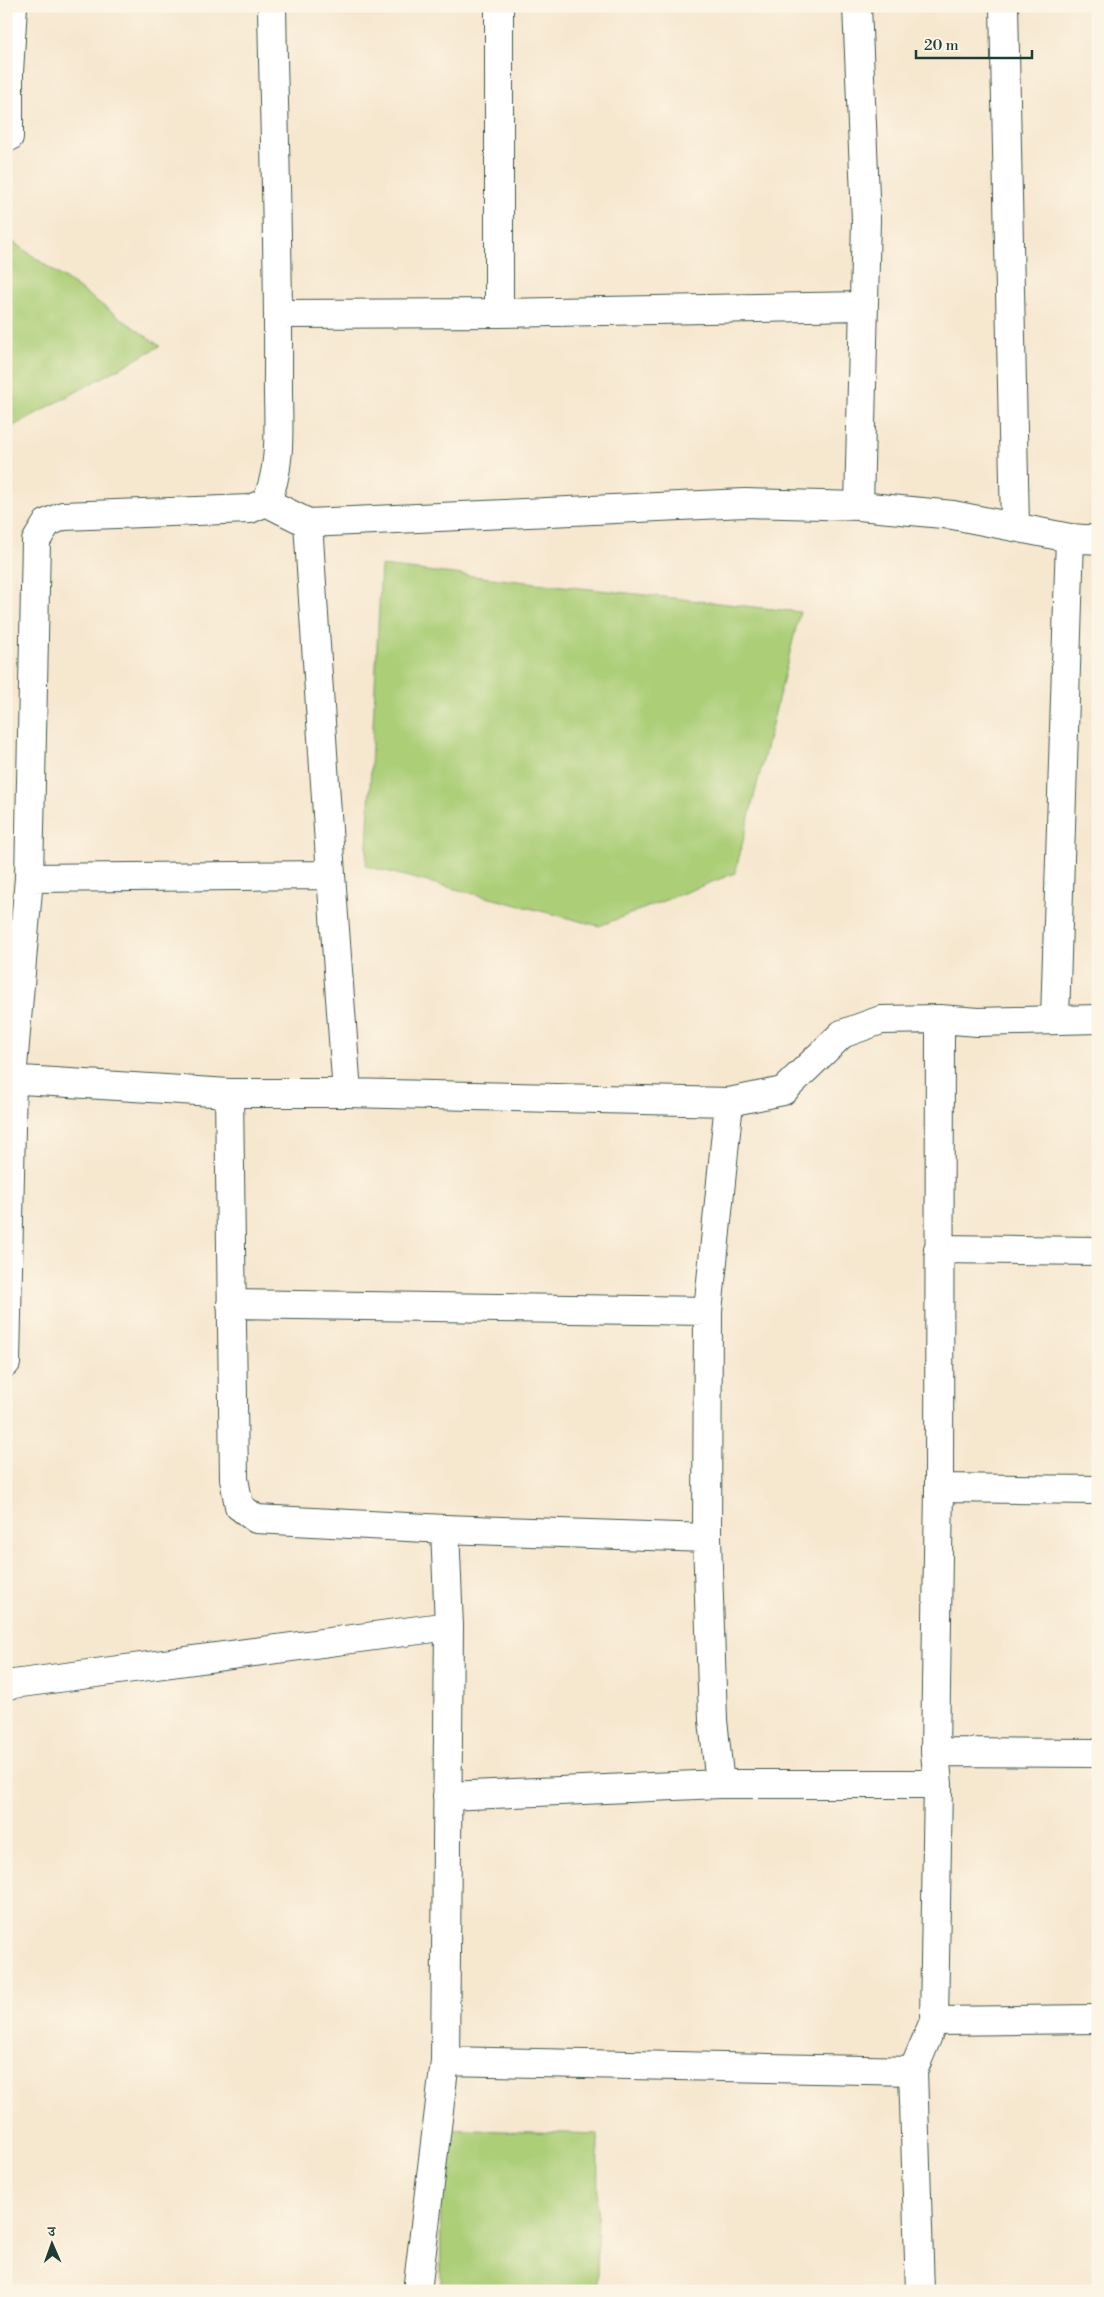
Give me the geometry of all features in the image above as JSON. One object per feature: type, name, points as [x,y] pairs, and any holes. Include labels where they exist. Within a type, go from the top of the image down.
[{"type":"street","points":[[9,137],[9,72],[13,6]]},
{"type":"street","points":[[6,1363],[9,1079],[29,878],[36,541],[47,523],[63,516],[250,508],[266,502],[272,488],[276,458],[278,314],[272,6]]},
{"type":"street","points":[[499,6],[499,313]]},
{"type":"street","points":[[857,6],[866,220],[862,306],[860,506]]},
{"type":"street","points":[[1004,6],[1015,527]]},
{"type":"street","points":[[278,314],[499,313],[862,306]]},
{"type":"street","points":[[266,502],[308,523],[745,503],[860,506],[953,515],[1070,538],[1098,540]]},
{"type":"street","points":[[308,523],[347,1093]]},
{"type":"street","points":[[1055,1019],[1070,538]]},
{"type":"street","points":[[29,878],[332,875]]},
{"type":"street","points":[[9,1079],[229,1094],[347,1093],[729,1102],[783,1091],[842,1034],[882,1020],[940,1019],[978,1022],[1055,1019],[1098,1020]]},
{"type":"street","points":[[920,2291],[913,2071],[934,2021],[938,1784],[935,1752],[939,1488],[938,1249],[940,1019]]},
{"type":"street","points":[[229,1094],[234,1479],[239,1506],[256,1519],[445,1529],[707,1538]]},
{"type":"street","points":[[720,1784],[713,1720],[707,1538],[708,1311],[729,1102]]},
{"type":"street","points":[[938,1249],[1098,1252]]},
{"type":"street","points":[[231,1304],[708,1311]]},
{"type":"street","points":[[939,1488],[1098,1490]]},
{"type":"street","points":[[417,2291],[445,2061],[448,1626],[445,1529]]},
{"type":"street","points":[[6,1685],[448,1626]]},
{"type":"street","points":[[935,1752],[1098,1753]]},
{"type":"street","points":[[447,1796],[720,1784],[938,1784]]},
{"type":"street","points":[[934,2021],[1098,2019]]},
{"type":"street","points":[[445,2061],[913,2071]]},
{"type":"green space","points":[[6,237],[160,346],[6,430]]},
{"type":"green space","points":[[381,566],[800,612],[735,873],[599,926],[366,866]]},
{"type":"green space","points":[[440,2129],[598,2134],[597,2291],[441,2291]]}]
